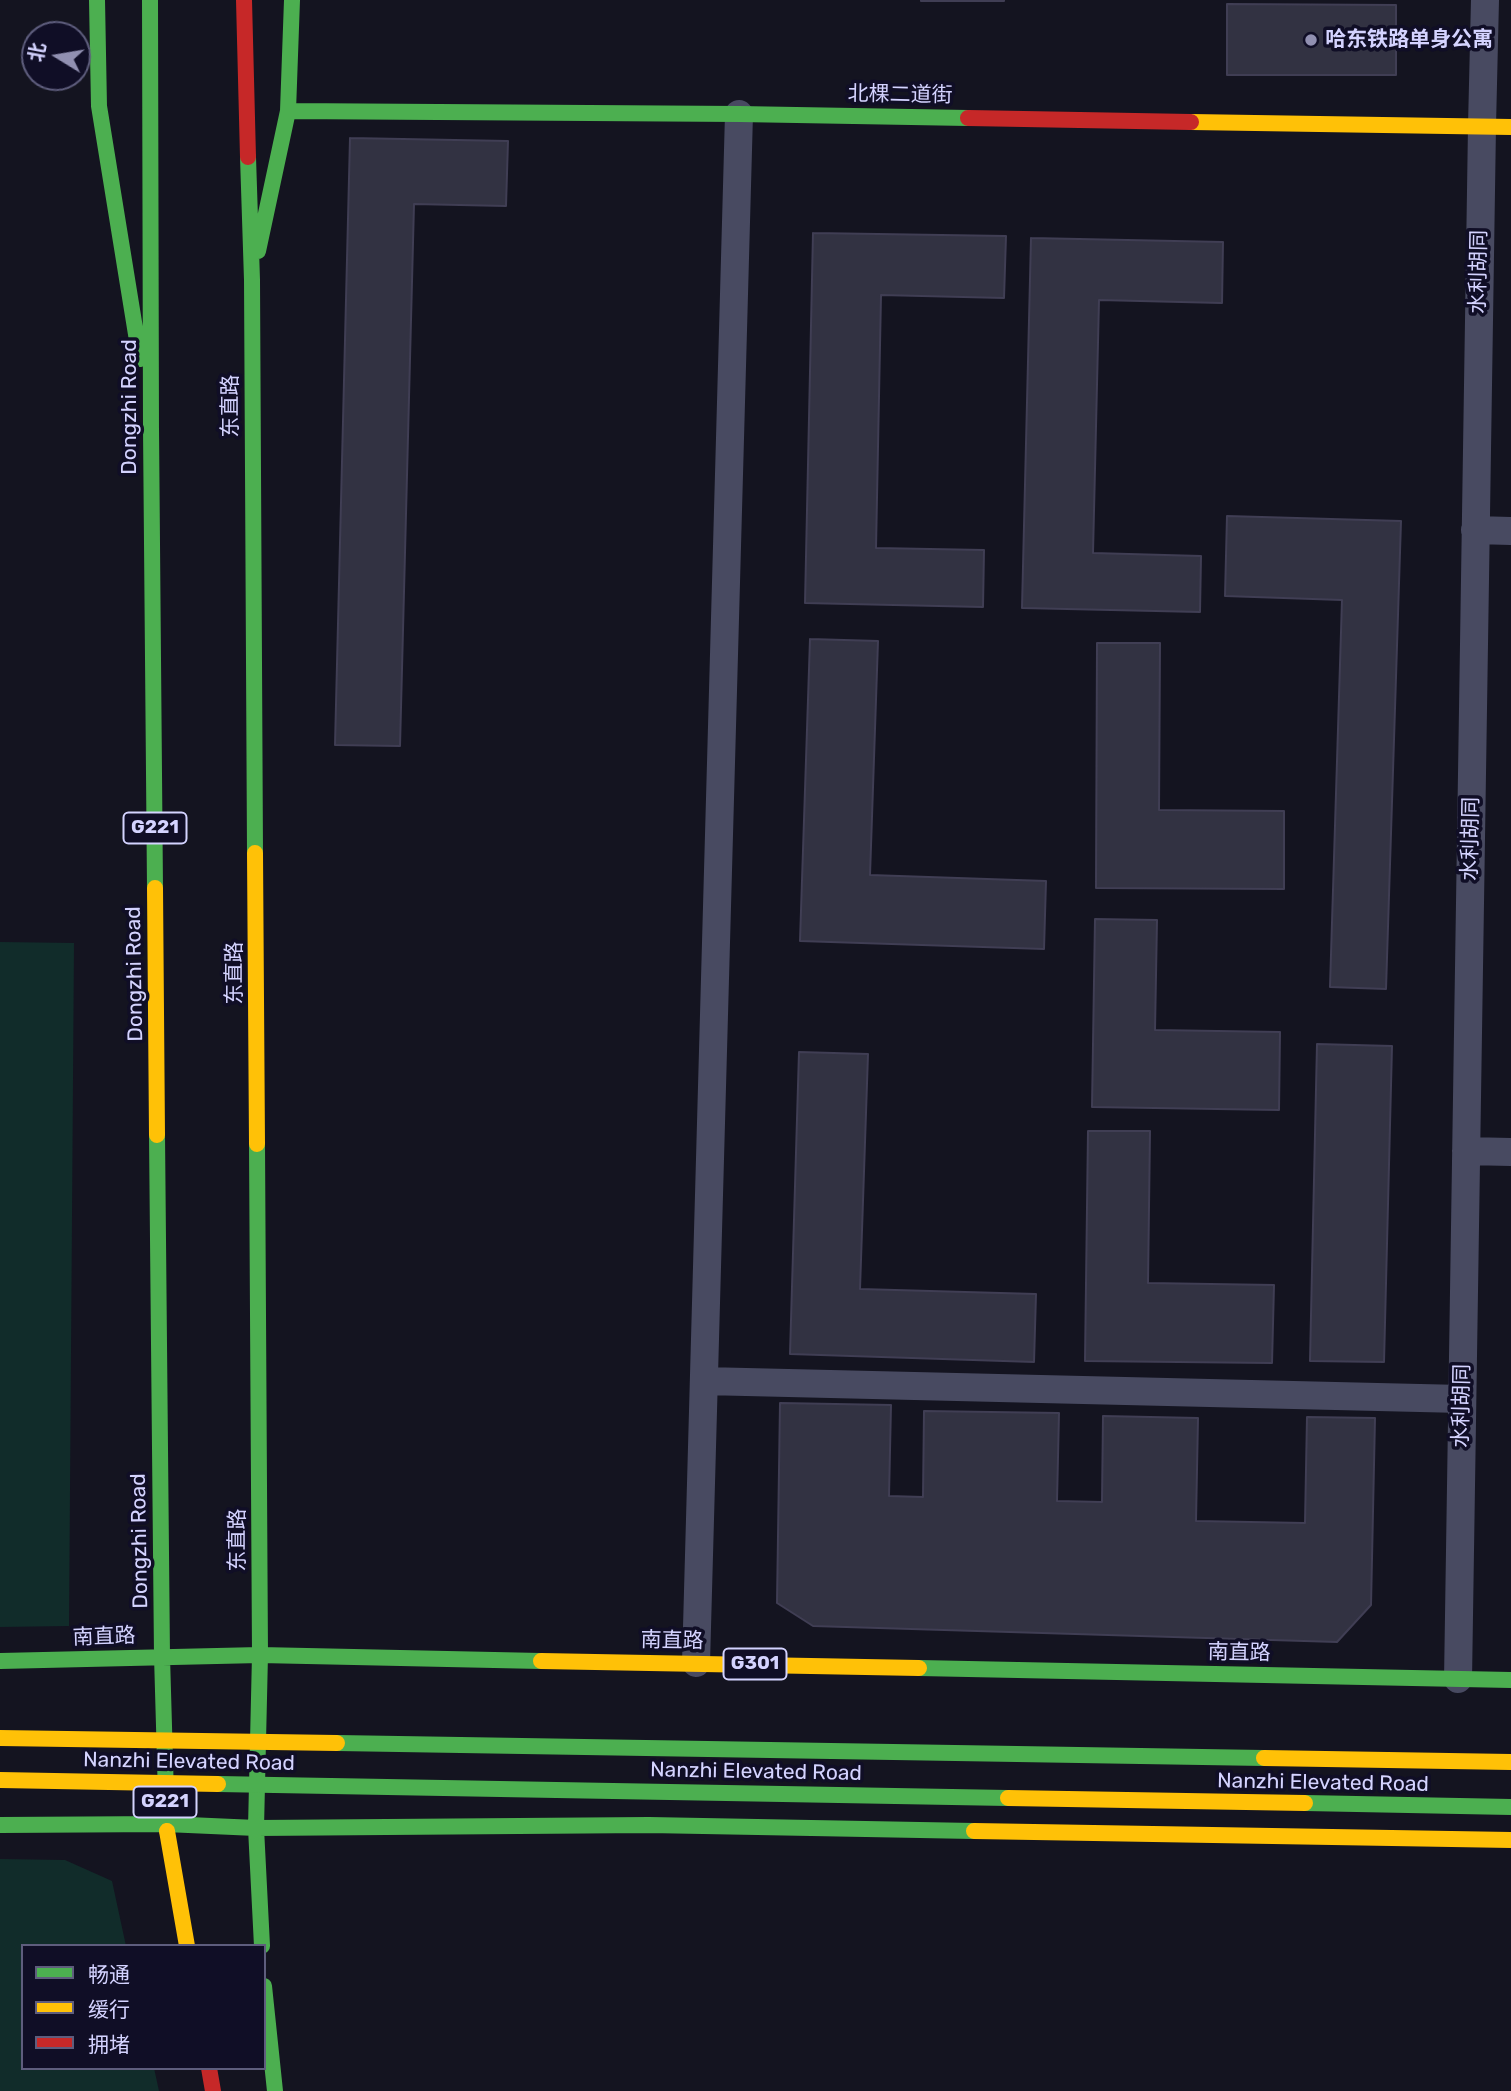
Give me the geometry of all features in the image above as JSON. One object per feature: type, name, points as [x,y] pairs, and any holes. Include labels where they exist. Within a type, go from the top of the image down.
[{"type":"main road","points":[[97,0],[99,106],[151,428]]},
{"type":"main road","name":"Dongzhi Road","points":[[150,0],[151,428],[162,1656],[166,1824],[187,1944]]},
{"type":"main road","name":"东直路","points":[[244,0],[252,280],[260,1655],[256,1828],[262,1944]]},
{"type":"main road","points":[[252,280],[288,111],[292,0]]},
{"type":"main road","name":"北棵二道街","points":[[288,111],[739,114],[1511,127]]},
{"type":"main road","name":"南直路","points":[[0,1661],[260,1655],[1511,1680]]},
{"type":"main road","name":"Nanzhi Elevated Road","points":[[0,1738],[1511,1762]]},
{"type":"main road","name":"Nanzhi Elevated Road","points":[[0,1780],[1511,1807]]},
{"type":"main road","points":[[0,1825],[166,1824],[256,1828],[649,1825],[1511,1840]]},
{"type":"main road","points":[[266,2005],[275,2091]]},
{"type":"main road","points":[[209,2070],[213,2091]]},
{"type":"street","name":"水利胡同","points":[[1458,1679],[1485,0]]},
{"type":"street","points":[[696,1663],[739,114]]},
{"type":"street","points":[[1475,530],[1511,531]]},
{"type":"street","points":[[1466,1151],[1511,1152]]},
{"type":"street","points":[[704,1381],[1462,1399]]},
{"type":"green space","points":[[0,942],[74,943],[69,1626],[0,1627]]},
{"type":"green space","points":[[0,1859],[65,1860],[112,1881],[126,1944],[21,1944],[21,2070],[154,2070],[159,2091],[0,2091]]},
{"type":"building","points":[[1004,0],[1004,1],[921,1]]},
{"type":"building","name":"哈东铁路单身公寓","points":[[1227,4],[1396,5],[1396,75],[1227,75]]},
{"type":"building","points":[[350,138],[508,141],[506,206],[414,204],[400,746],[335,745]]},
{"type":"building","points":[[813,233],[1006,236],[1004,298],[881,295],[876,548],[984,550],[983,607],[805,603]]},
{"type":"building","points":[[1031,238],[1223,242],[1222,303],[1099,300],[1093,553],[1201,556],[1200,612],[1022,608]]},
{"type":"building","points":[[1227,516],[1401,521],[1386,989],[1330,987],[1342,600],[1225,596]]},
{"type":"building","points":[[810,639],[878,641],[870,875],[1046,881],[1044,949],[800,941]]},
{"type":"building","points":[[1097,643],[1160,643],[1159,810],[1284,811],[1284,889],[1096,888]]},
{"type":"building","points":[[1095,919],[1157,920],[1155,1030],[1280,1032],[1279,1110],[1092,1107]]},
{"type":"building","points":[[1317,1044],[1392,1046],[1384,1362],[1310,1361]]},
{"type":"building","points":[[799,1052],[868,1054],[860,1289],[1036,1294],[1034,1362],[790,1354]]},
{"type":"building","points":[[1088,1131],[1150,1131],[1148,1283],[1274,1285],[1272,1363],[1085,1361]]},
{"type":"building","points":[[780,1403],[891,1405],[889,1496],[923,1497],[924,1411],[1059,1413],[1057,1501],[1102,1502],[1103,1416],[1198,1418],[1196,1521],[1305,1523],[1307,1417],[1375,1418],[1371,1605],[1337,1642],[813,1626],[777,1603]]},
{"type":"traffic: fast","points":[[97,0],[99,106],[140,359]]},
{"type":"traffic: fast","points":[[150,0],[155,888]]},
{"type":"traffic: fast","points":[[258,251],[288,111],[292,0]]},
{"type":"traffic: fast","points":[[288,111],[968,118]]},
{"type":"traffic: fast","points":[[248,157],[252,280],[255,853]]},
{"type":"traffic: fast","points":[[157,1135],[162,1656],[167,1831]]},
{"type":"traffic: fast","points":[[257,1144],[260,1655],[256,1828],[262,1944]]},
{"type":"traffic: fast","points":[[0,1661],[260,1655],[541,1661]]},
{"type":"traffic: fast","points":[[919,1668],[1511,1680]]},
{"type":"traffic: fast","points":[[337,1743],[1264,1758]]},
{"type":"traffic: fast","points":[[218,1784],[1008,1798]]},
{"type":"traffic: fast","points":[[1305,1803],[1511,1807]]},
{"type":"traffic: fast","points":[[0,1825],[166,1824],[256,1828],[649,1825],[974,1831]]},
{"type":"traffic: fast","points":[[266,2005],[275,2091]]},
{"type":"traffic: slow","points":[[1191,122],[1511,127]]},
{"type":"traffic: slow","points":[[255,853],[257,1144]]},
{"type":"traffic: slow","points":[[155,888],[157,1135]]},
{"type":"traffic: slow","points":[[541,1661],[919,1668]]},
{"type":"traffic: slow","points":[[0,1738],[337,1743]]},
{"type":"traffic: slow","points":[[1264,1758],[1511,1762]]},
{"type":"traffic: slow","points":[[0,1780],[218,1784]]},
{"type":"traffic: slow","points":[[1008,1798],[1305,1803]]},
{"type":"traffic: slow","points":[[167,1831],[187,1944]]},
{"type":"traffic: slow","points":[[974,1831],[1511,1840]]},
{"type":"traffic: jam","points":[[244,0],[248,157]]},
{"type":"traffic: jam","points":[[968,118],[1191,122]]},
{"type":"traffic: jam","points":[[209,2070],[213,2091]]},
{"type":"place","name":"哈东铁路单身公寓","points":[[1311,40]]}]
